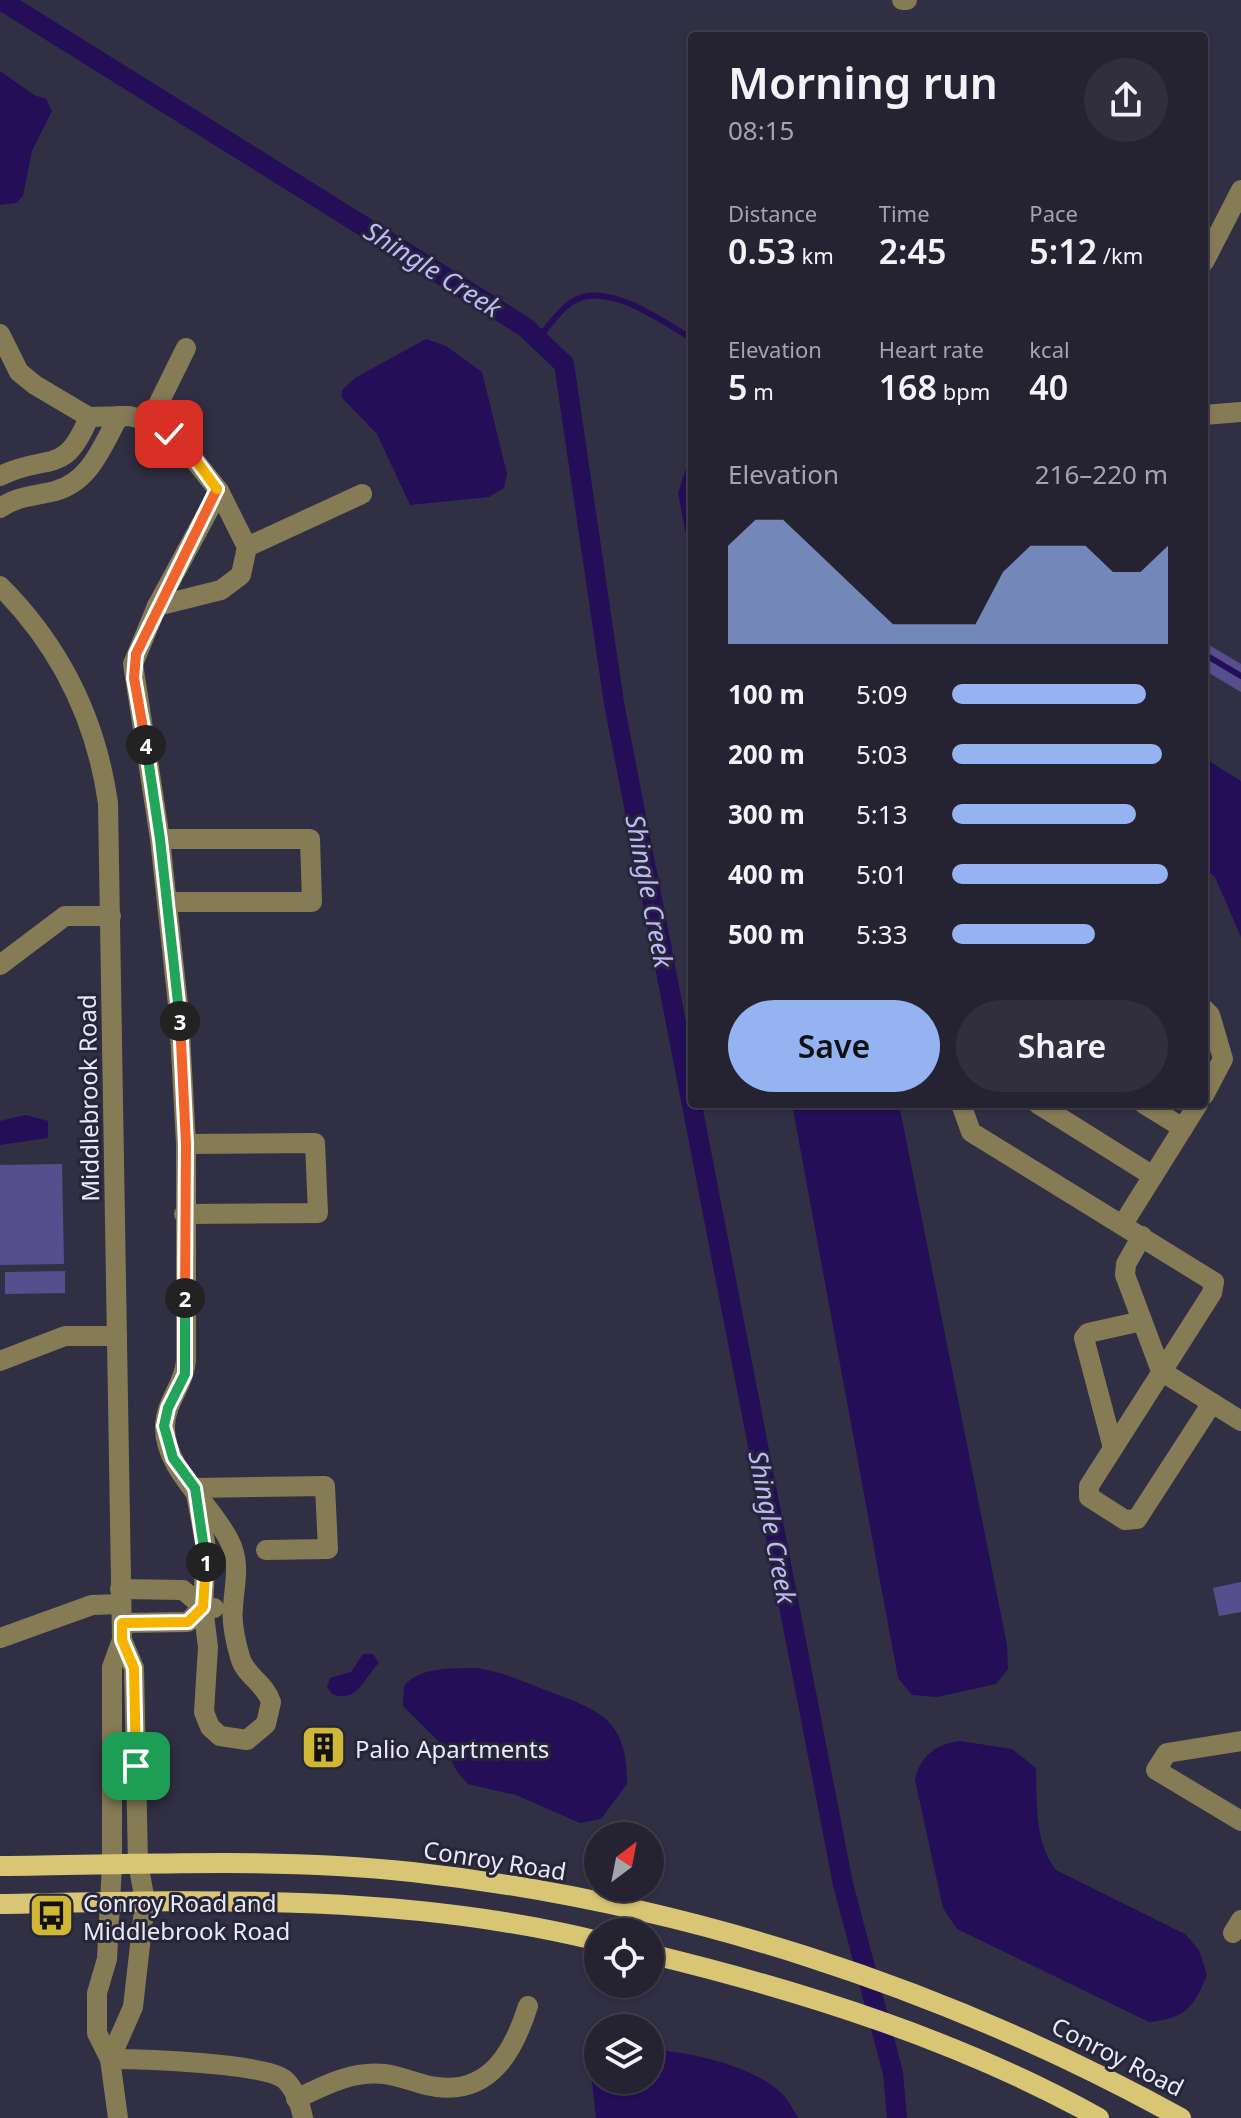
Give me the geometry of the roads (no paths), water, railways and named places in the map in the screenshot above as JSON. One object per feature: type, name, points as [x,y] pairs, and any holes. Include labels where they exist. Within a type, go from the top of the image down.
[{"type":"main road","name":"Conroy Road","points":[[0,1866],[265,1864],[411,1872],[558,1895],[696,1924],[914,1991],[1032,2042],[1181,2118]]},
{"type":"main road","points":[[0,1904],[145,1901],[280,1903],[427,1912],[584,1939]]},
{"type":"main road","points":[[664,1957],[724,1972],[844,2010],[922,2039],[1099,2118]]},
{"type":"street","points":[[1208,254],[1241,190]]},
{"type":"street","points":[[0,334],[19,372],[52,397],[89,417],[119,416],[150,421],[184,447],[219,491],[247,547],[241,575],[221,590],[157,606]]},
{"type":"street","points":[[150,421],[186,348]]},
{"type":"street","points":[[1208,415],[1241,412]]},
{"type":"street","points":[[0,508],[23,497],[52,492],[78,481],[87,473],[119,416]]},
{"type":"street","points":[[0,476],[15,469],[64,458],[75,449],[89,417]]},
{"type":"street","points":[[64,458],[78,481]]},
{"type":"street","points":[[195,1488],[206,1548],[203,1607],[208,1647],[204,1712],[215,1733],[239,1741],[255,1736],[266,1724],[271,1702],[259,1681],[242,1664],[232,1610],[237,1564],[232,1546],[195,1488],[173,1458],[164,1426],[168,1408],[185,1374],[186,1144],[179,1014],[167,902],[133,664],[157,606],[219,491]]},
{"type":"street","points":[[247,547],[362,494]]},
{"type":"street","name":"Middlebrook Road","points":[[0,586],[58,658],[80,698],[95,740],[108,803],[121,1614],[112,1667],[112,1865],[107,1959],[97,1993],[97,2033],[110,2059],[118,2118]]},
{"type":"street","points":[[160,839],[310,839],[312,902],[167,902]]},
{"type":"street","points":[[0,965],[65,916],[111,916]]},
{"type":"street","points":[[1208,1013],[1223,1059],[1208,1087]]},
{"type":"street","points":[[962,1108],[971,1132],[1210,1278],[1215,1285],[1113,1448],[1088,1494],[1125,1520],[1134,1521],[1212,1403]]},
{"type":"street","points":[[1044,1108],[1153,1176]]},
{"type":"street","points":[[1150,1108],[1183,1128]]},
{"type":"street","points":[[1123,1224],[1196,1108]]},
{"type":"street","points":[[184,1214],[318,1213],[315,1143],[186,1144]]},
{"type":"street","points":[[1142,1236],[1125,1272],[1161,1371],[1241,1421]]},
{"type":"street","points":[[1113,1448],[1084,1338],[1088,1333],[1142,1321]]},
{"type":"street","points":[[0,1361],[65,1336],[117,1336]]},
{"type":"street","points":[[195,1488],[325,1486],[328,1549],[266,1550]]},
{"type":"street","points":[[121,1614],[183,1590],[203,1607],[232,1610]]},
{"type":"street","points":[[0,1638],[92,1605],[121,1614],[188,1622],[203,1607]]},
{"type":"street","name":"Middlebrook Road","points":[[110,2059],[133,2007],[145,1901],[138,1863],[134,1668],[121,1614]]},
{"type":"street","points":[[1241,1741],[1167,1753],[1156,1770],[1241,1821]]},
{"type":"street","points":[[110,2059],[245,2066],[284,2080],[300,2108],[340,2077],[383,2074],[439,2088],[470,2086],[493,2074],[503,2061],[512,2048],[528,2006]]},
{"type":"waterway","name":"Shingle Creek","points":[[1,0],[525,327],[564,364],[614,703],[688,1085]]},
{"type":"waterway","points":[[538,339],[558,314],[585,296],[617,299],[688,337]]},
{"type":"waterway","points":[[1208,656],[1241,676]]},
{"type":"waterway","name":"Shingle Creek","points":[[693,1108],[843,1884],[893,2073],[897,2118]]},
{"type":"place","name":"Palio Apartments","points":[[324,1748]]},
{"type":"place","name":"Conroy Road and Middlebrook Road","points":[[52,1916]]}]
